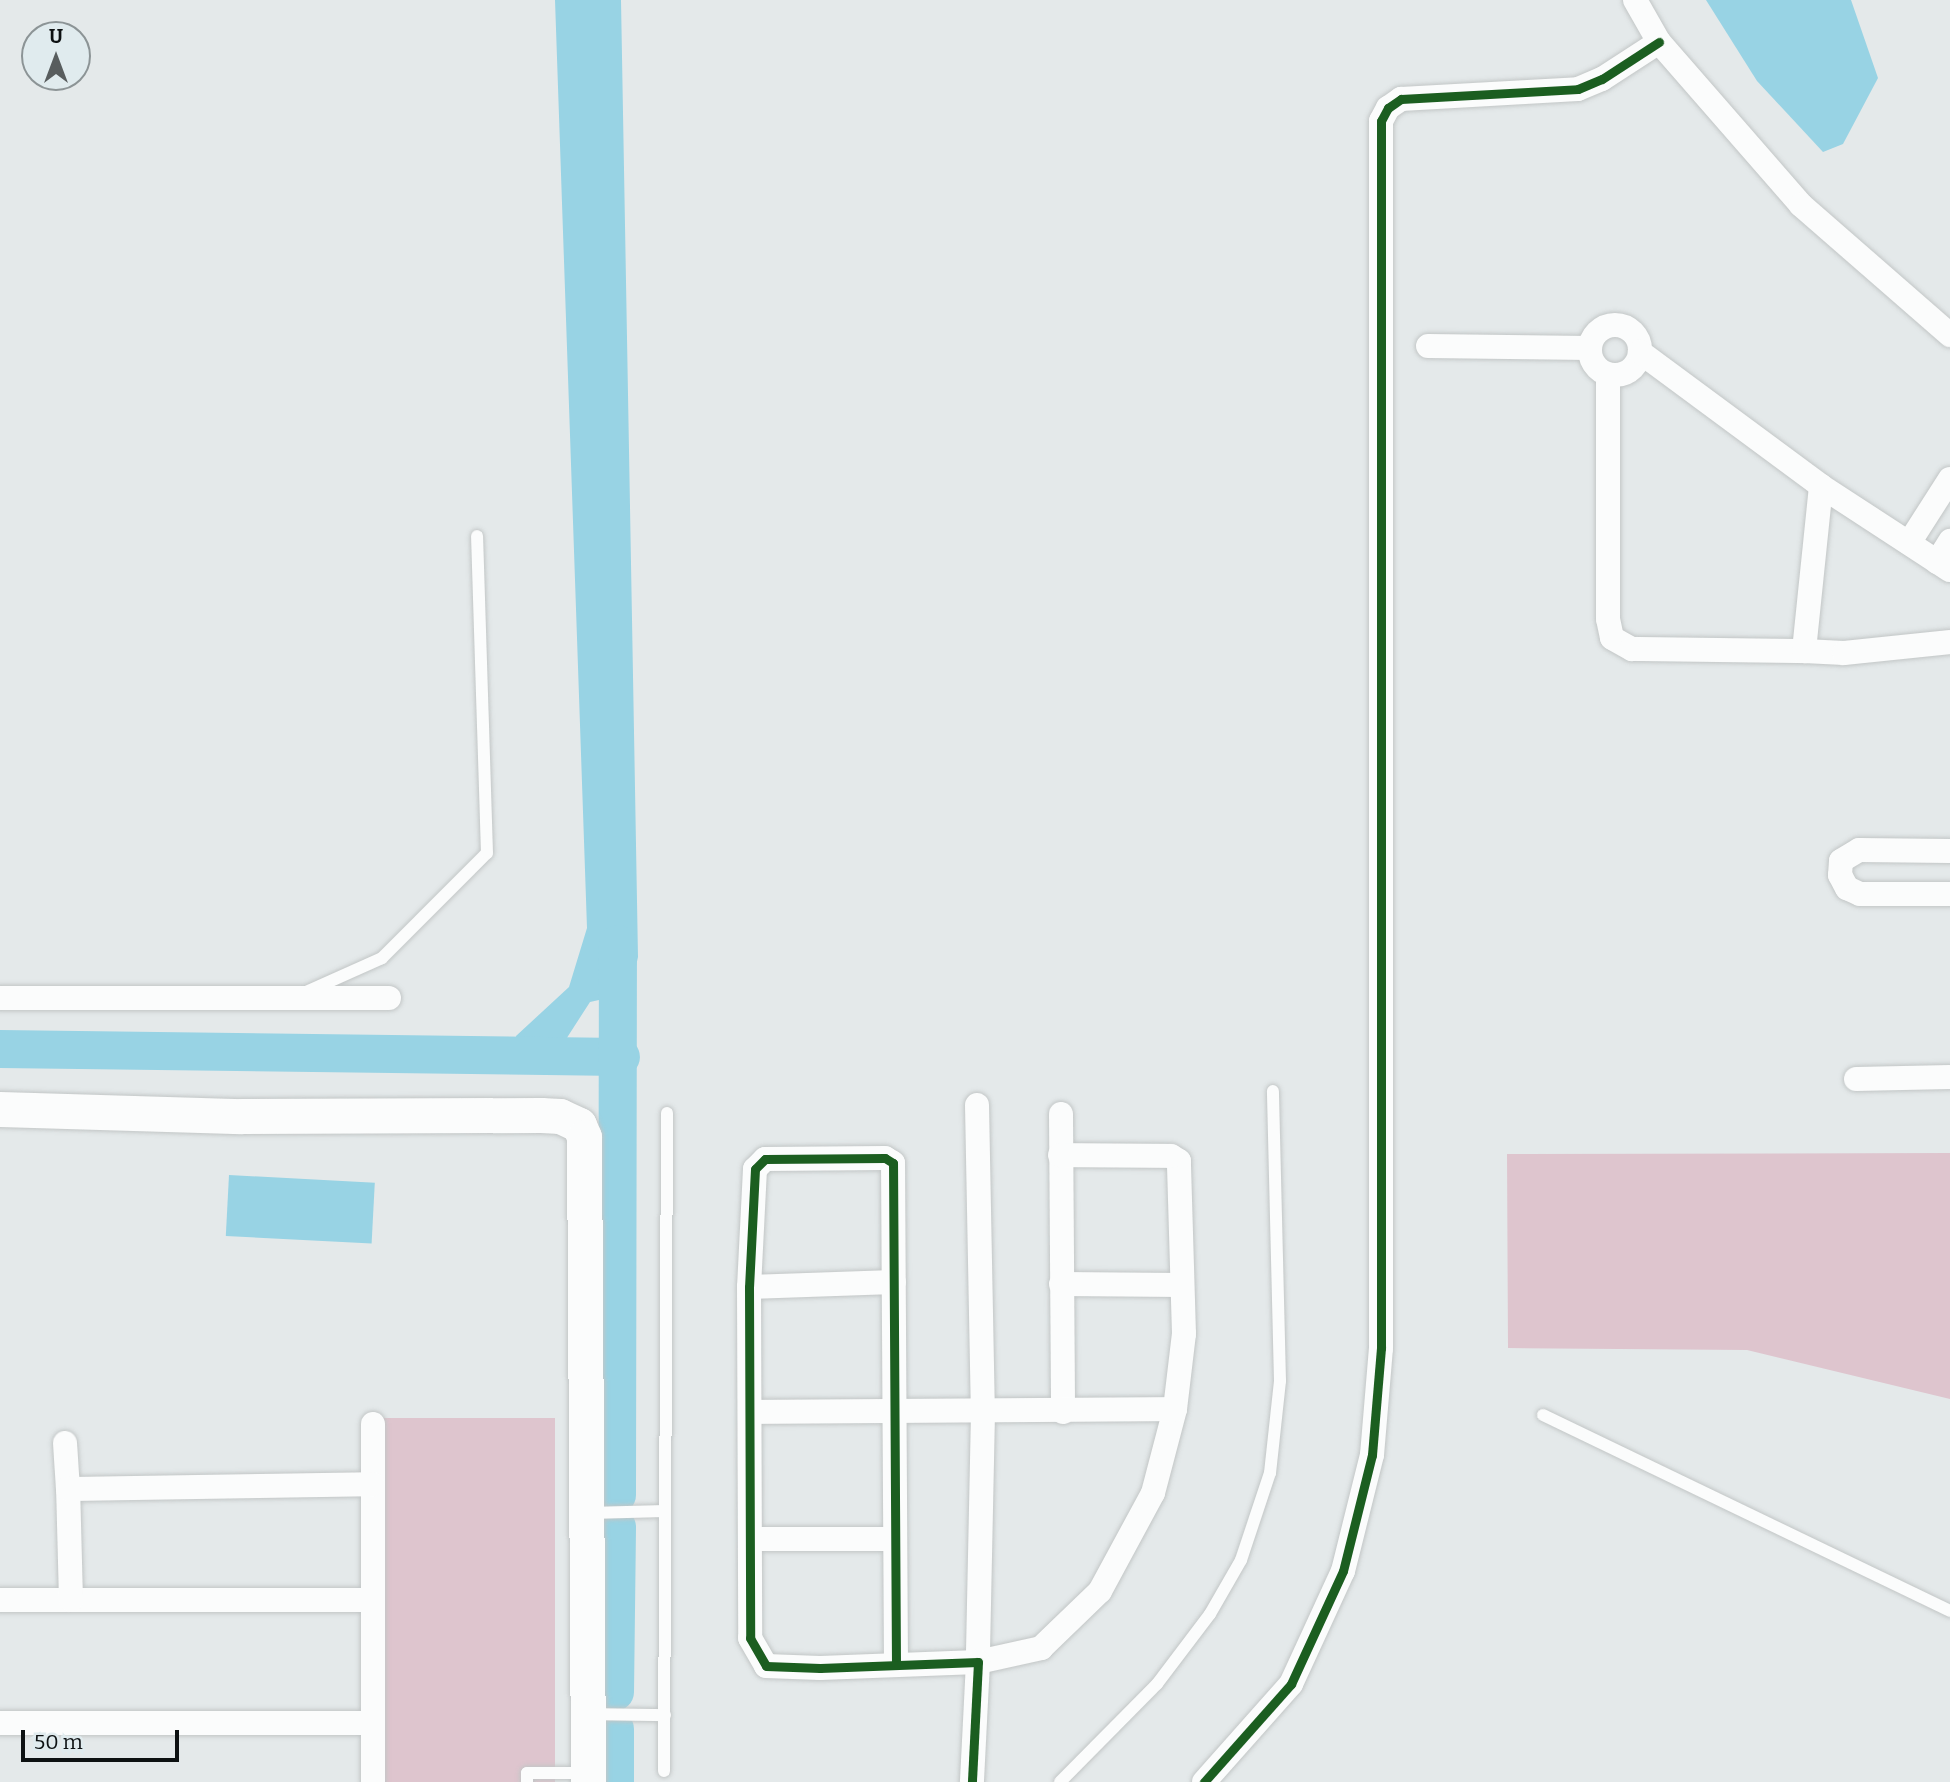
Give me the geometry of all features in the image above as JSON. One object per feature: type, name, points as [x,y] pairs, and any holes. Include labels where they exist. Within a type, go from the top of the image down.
[{"type":"main road","points":[[0,1110],[242,1116],[541,1115],[560,1116],[579,1125],[584,1136],[588,1778]]},
{"type":"street","points":[[1635,0],[1659,42],[1801,205],[1950,336]]},
{"type":"street","points":[[1204,1782],[1291,1684],[1343,1571],[1372,1455],[1381,1348],[1381,121],[1388,108],[1401,99],[1578,89],[1602,79],[1659,42]]},
{"type":"street","points":[[1640,352],[1625,373],[1608,375],[1594,365],[1589,348],[1597,332],[1622,325],[1636,335],[1640,352],[1821,486],[1909,543],[1946,558]]},
{"type":"street","points":[[1428,346],[1589,348]]},
{"type":"street","points":[[1608,375],[1608,619],[1612,638],[1632,649],[1844,653],[1950,642]]},
{"type":"street","points":[[1909,543],[1950,479]]},
{"type":"street","points":[[1804,651],[1821,486]]},
{"type":"street","points":[[1950,851],[1859,850],[1841,861],[1840,875],[1847,888],[1860,894],[1950,894]]},
{"type":"street","points":[[0,998],[389,998]]},
{"type":"street","points":[[1856,1079],[1950,1077]]},
{"type":"street","points":[[972,1782],[978,1662],[983,1413],[977,1105]]},
{"type":"street","points":[[1061,1114],[1063,1412]]},
{"type":"street","points":[[896,1664],[894,1282],[890,1160],[765,1159],[755,1168],[749,1287],[750,1638],[766,1666],[896,1664],[978,1662],[1041,1648],[1100,1591],[1153,1493],[1175,1409],[1184,1345],[1180,1164],[1176,1157],[1060,1155]]},
{"type":"street","points":[[749,1287],[894,1282]]},
{"type":"street","points":[[1061,1284],[1181,1285]]},
{"type":"street","points":[[751,1412],[983,1413],[1175,1409]]},
{"type":"street","points":[[373,1424],[373,1782]]},
{"type":"street","points":[[65,1443],[71,1600]]},
{"type":"street","points":[[68,1489],[373,1484]]},
{"type":"street","points":[[751,1539],[895,1539]]},
{"type":"street","points":[[0,1600],[373,1600]]},
{"type":"street","points":[[0,1723],[373,1723]]},
{"type":"lane","points":[[292,998],[383,958],[487,853],[477,536]]},
{"type":"lane","points":[[1060,1782],[1157,1684],[1210,1614],[1241,1560],[1270,1473],[1280,1381],[1273,1091]]},
{"type":"lane","points":[[664,1771],[667,1112]]},
{"type":"lane","points":[[1544,1415],[1950,1611]]},
{"type":"lane","points":[[587,1513],[665,1511]]},
{"type":"lane","points":[[588,1714],[665,1715]]},
{"type":"lane","points":[[527,1782],[527,1773],[588,1778]]},
{"type":"shaded area","points":[[1950,1153],[1950,1399],[1747,1350],[1508,1348],[1507,1154]]},
{"type":"shaded area","points":[[379,1418],[555,1418],[555,1782],[379,1782]]},
{"type":"water","points":[[555,0],[621,0],[638,957],[630,993],[590,1002],[561,1047],[561,1074],[520,1074],[516,1036],[569,987],[587,928]]},
{"type":"water","points":[[1706,0],[1851,0],[1878,78],[1843,144],[1823,152],[1757,81]]},
{"type":"water","points":[[229,1175],[375,1183],[372,1244],[226,1236]]},
{"type":"waterway","points":[[617,1495],[618,944]]},
{"type":"waterway","points":[[0,1049],[621,1057]]},
{"type":"waterway","points":[[615,1692],[617,1527]]},
{"type":"waterway","points":[[615,1729],[615,1782]]},
{"type":"cycle path","points":[[1204,1782],[1291,1684],[1343,1571],[1372,1455],[1381,1348],[1381,121],[1388,108],[1401,99],[1578,89],[1602,79],[1659,42]]},
{"type":"cycle path","points":[[896,1664],[893,1163],[885,1158],[765,1159],[755,1169],[749,1287],[750,1638],[766,1666],[820,1668],[978,1662],[972,1782]]}]
